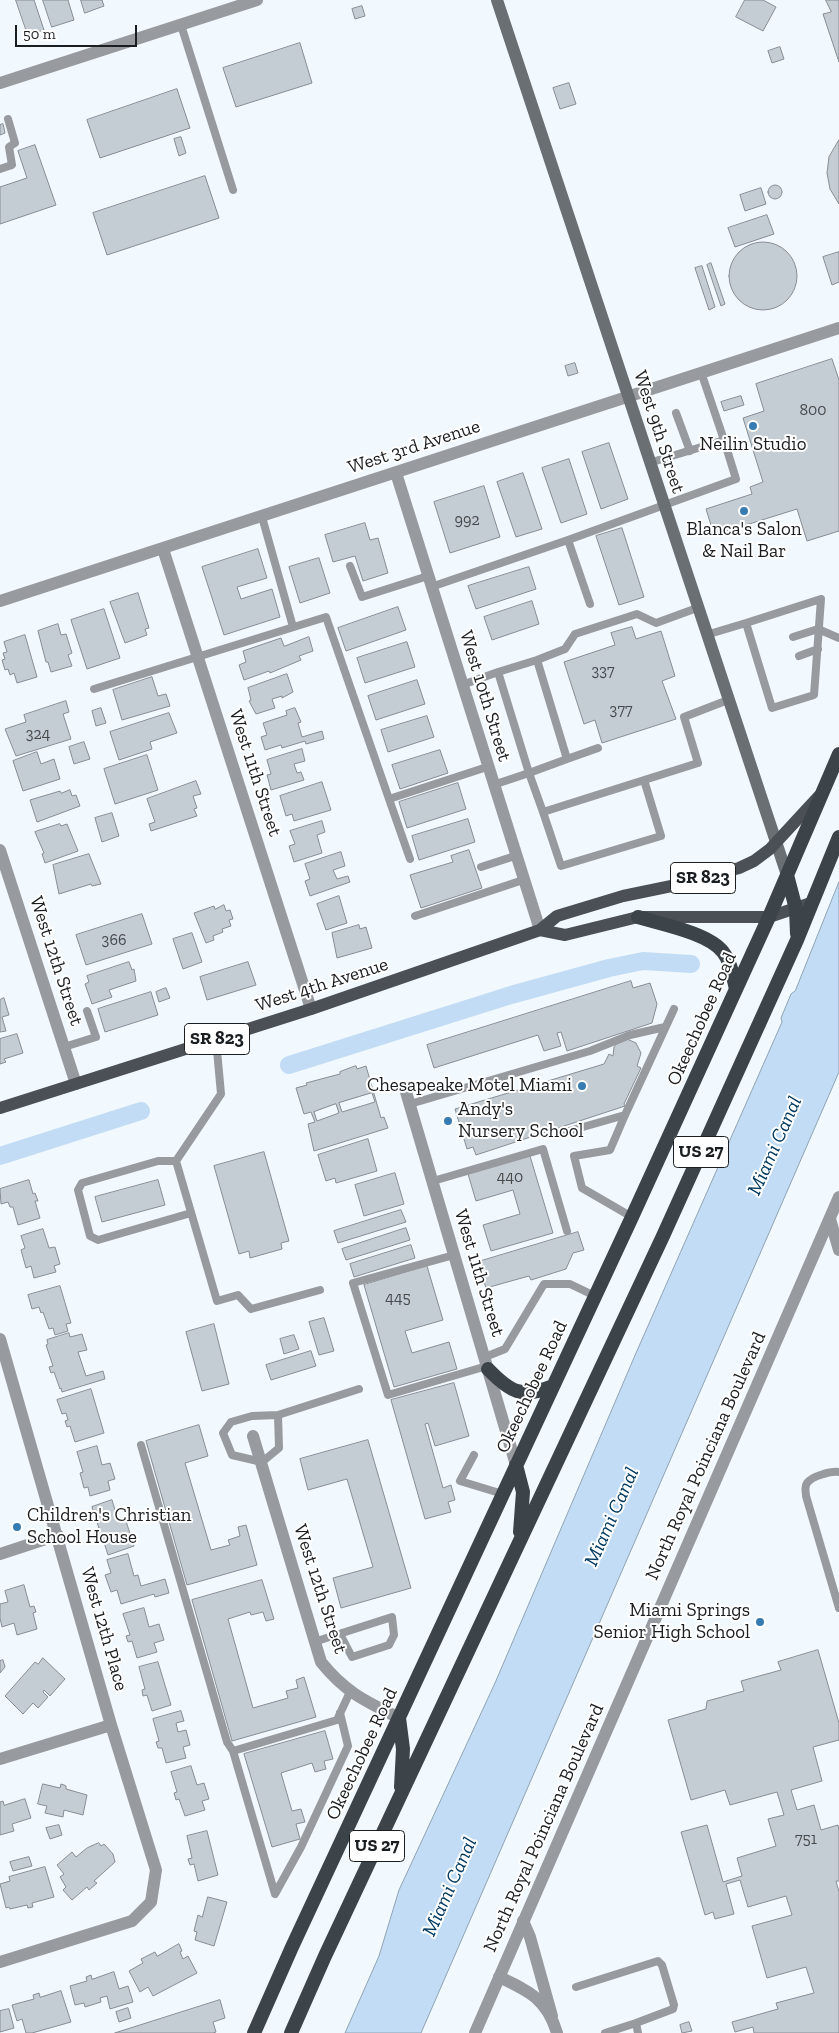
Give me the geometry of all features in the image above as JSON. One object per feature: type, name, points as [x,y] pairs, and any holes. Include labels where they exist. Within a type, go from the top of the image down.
[{"type":"highway","name":"Okeechobee Road","points":[[254,2033],[632,1217],[769,917],[839,754]]},
{"type":"highway","name":"US 27","points":[[291,2033],[400,1795],[663,1236],[797,940],[839,837]]},
{"type":"highway","points":[[787,875],[796,909],[797,940]]},
{"type":"highway","points":[[638,917],[712,941],[723,952],[730,964],[736,989]]},
{"type":"highway","points":[[487,1364],[503,1384],[515,1392],[541,1391],[553,1386]]},
{"type":"highway","points":[[516,1466],[523,1492],[520,1540]]},
{"type":"highway","points":[[399,1718],[403,1749],[400,1795]]},
{"type":"main road","name":"West 9th Street","points":[[497,0],[787,875]]},
{"type":"main road","name":"West 4th Avenue","points":[[0,1108],[311,1009],[540,930],[557,916],[623,896],[686,883],[739,868],[754,861],[776,843],[823,793]]},
{"type":"main road","name":"SR 823","points":[[540,930],[565,935],[638,917],[769,917],[796,909],[811,902]]},
{"type":"street","points":[[0,83],[181,25],[248,1]]},
{"type":"street","name":"West 3rd Avenue","points":[[0,602],[396,474],[701,372],[838,332]]},
{"type":"street","name":"West 10th Street","points":[[396,474],[515,856],[540,930]]},
{"type":"street","name":"West 11th Street","points":[[163,549],[311,1009]]},
{"type":"street","name":"West 12th Street","points":[[0,850],[76,1084]]},
{"type":"street","name":"West 11th Street","points":[[408,1098],[516,1466]]},
{"type":"street","name":"North Royal Poinciana Boulevard","points":[[475,2033],[839,1197]]},
{"type":"street","points":[[830,1219],[839,1250]]},
{"type":"street","name":"West 12th Place","points":[[0,1339],[2,1353],[58,1535],[112,1725],[156,1870],[151,1902],[132,1921],[0,1962]]},
{"type":"street","name":"West 12th Street","points":[[253,1436],[321,1662],[334,1678],[350,1692],[399,1718]]},
{"type":"street","points":[[0,1554],[58,1535]]},
{"type":"street","points":[[0,1759],[112,1725]]},
{"type":"street","points":[[523,1921],[530,1937],[557,2033]]},
{"type":"street","points":[[499,1977],[531,1994],[541,2002],[552,2016]]},
{"type":"lane","points":[[181,25],[233,190]]},
{"type":"lane","points":[[0,169],[12,165],[9,147],[15,143],[8,120]]},
{"type":"lane","points":[[350,566],[362,597],[430,581],[568,540],[736,479],[701,372]]},
{"type":"lane","points":[[676,413],[690,451]]},
{"type":"lane","points":[[649,463],[724,440]]},
{"type":"lane","points":[[262,517],[293,628]]},
{"type":"lane","points":[[568,540],[590,604]]},
{"type":"lane","points":[[706,635],[821,599],[814,695],[772,708],[758,650],[746,623]]},
{"type":"lane","points":[[462,685],[565,649],[575,634],[584,631],[637,614],[656,623],[697,608]]},
{"type":"lane","points":[[94,689],[326,617],[410,859]]},
{"type":"lane","points":[[793,637],[818,629],[839,638]]},
{"type":"lane","points":[[799,656],[818,649]]},
{"type":"lane","points":[[537,660],[567,759]]},
{"type":"lane","points":[[498,672],[529,773],[561,866],[661,836],[644,780]]},
{"type":"lane","points":[[542,812],[698,763],[684,717],[728,700]]},
{"type":"lane","points":[[493,785],[598,748]]},
{"type":"lane","points":[[389,799],[488,767]]},
{"type":"lane","points":[[481,867],[515,856]]},
{"type":"lane","points":[[415,916],[523,880]]},
{"type":"lane","points":[[632,1217],[582,1188],[574,1156],[610,1150],[674,1009]]},
{"type":"lane","points":[[64,1047],[96,1037],[88,1011]]},
{"type":"lane","points":[[408,1098],[590,1051],[630,1035],[666,1026]]},
{"type":"lane","points":[[216,1039],[221,1094],[176,1161],[217,1301],[238,1295],[251,1309],[320,1290]]},
{"type":"lane","points":[[562,1133],[626,1115]]},
{"type":"lane","points":[[432,1181],[543,1149],[566,1231]]},
{"type":"lane","points":[[176,1161],[158,1161],[82,1183],[78,1190],[90,1236],[98,1240],[191,1213]]},
{"type":"lane","points":[[454,1255],[353,1283],[388,1396],[487,1364],[505,1349],[544,1284],[570,1284],[595,1296]]},
{"type":"lane","points":[[278,1415],[279,1448],[262,1462],[232,1455],[223,1433],[231,1422],[252,1416],[278,1415],[359,1389]]},
{"type":"lane","points":[[141,1445],[227,1742],[233,1751],[275,1894],[301,1847],[348,1746],[340,1713]]},
{"type":"lane","points":[[474,1455],[460,1482],[503,1494]]},
{"type":"lane","points":[[839,1472],[832,1471],[808,1481],[805,1487],[839,1608]]},
{"type":"lane","points":[[314,1642],[392,1617],[394,1634],[390,1645],[352,1658],[340,1634]]},
{"type":"lane","points":[[233,1751],[337,1720],[350,1692]]},
{"type":"lane","points":[[576,1987],[658,1961],[662,1965],[674,2005],[673,2009],[604,2033]]},
{"type":"lane","points":[[636,2023],[638,2033]]},
{"type":"water","name":"Miami Canal","points":[[839,882],[839,1072],[421,2033],[345,2033],[379,1956],[399,1890],[495,1683],[636,1353],[782,1022],[781,1018],[791,994],[795,991]]},
{"type":"building","points":[[16,0],[34,0],[44,30],[28,35]]},
{"type":"building","points":[[43,0],[68,0],[74,20],[52,27]]},
{"type":"building","points":[[81,0],[102,0],[104,6],[85,13]]},
{"type":"building","points":[[745,0],[763,0],[776,7],[763,31],[736,17]]},
{"type":"building","points":[[826,0],[839,0],[839,62],[823,14],[831,12]]},
{"type":"building","points":[[362,6],[365,16],[355,19],[352,9]]},
{"type":"building","points":[[300,43],[312,83],[236,107],[223,68]]},
{"type":"building","points":[[780,47],[784,59],[772,63],[768,51]]},
{"type":"building","points":[[569,83],[576,104],[560,109],[553,88]]},
{"type":"building","points":[[177,89],[190,128],[100,158],[87,120]]},
{"type":"building","points":[[3,124],[5,133],[0,135],[0,125]]},
{"type":"building","points":[[181,137],[186,153],[179,156],[174,139]]},
{"type":"building","points":[[839,140],[839,204],[830,189],[827,173],[829,157]]},
{"type":"building","points":[[35,145],[56,205],[0,224],[0,187],[27,178],[18,151]]},
{"type":"building","points":[[205,176],[219,218],[107,255],[93,213]]},
{"type":"building","points":[[772,185],[778,185],[782,192],[778,199],[772,199],[768,195],[768,189]]},
{"type":"building","points":[[761,188],[766,204],[745,211],[740,195]]},
{"type":"building","points":[[767,215],[774,234],[735,247],[728,228]]},
{"type":"building","points":[[756,242],[770,242],[782,247],[792,257],[797,269],[797,283],[792,295],[782,305],[770,310],[756,310],[744,305],[734,295],[729,283],[729,269],[734,257],[744,247]]},
{"type":"building","points":[[839,252],[839,282],[832,285],[823,257]]},
{"type":"building","points":[[711,263],[725,304],[721,306],[707,265]]},
{"type":"building","points":[[702,266],[715,307],[709,310],[695,268]]},
{"type":"building","points":[[832,359],[839,380],[839,531],[807,541],[797,509],[714,535],[706,509],[752,494],[750,487],[763,482],[743,418],[764,411],[756,384]]},
{"type":"building","points":[[575,363],[578,373],[568,376],[565,366]]},
{"type":"building","points":[[741,396],[744,405],[724,411],[721,402]]},
{"type":"building","points":[[609,443],[628,499],[601,509],[582,452]]},
{"type":"building","points":[[569,459],[587,514],[561,523],[542,468]]},
{"type":"building","points":[[523,473],[542,529],[516,537],[497,482]]},
{"type":"building","points":[[484,486],[500,537],[450,553],[434,502]]},
{"type":"building","points":[[365,523],[370,540],[378,538],[388,573],[363,581],[355,556],[333,562],[325,535]]},
{"type":"building","points":[[622,528],[644,597],[619,605],[596,536]]},
{"type":"building","points":[[258,549],[267,578],[237,587],[241,599],[272,589],[280,617],[224,635],[202,567]]},
{"type":"building","points":[[319,558],[330,593],[300,603],[289,567]]},
{"type":"building","points":[[529,567],[536,589],[476,609],[468,586]]},
{"type":"building","points":[[138,593],[149,628],[145,629],[147,635],[125,643],[110,602]]},
{"type":"building","points":[[532,601],[539,624],[492,640],[484,617]]},
{"type":"building","points":[[398,607],[406,630],[346,651],[338,628]]},
{"type":"building","points":[[104,609],[120,658],[87,669],[71,620]]},
{"type":"building","points":[[58,624],[61,635],[66,634],[72,653],[68,655],[72,666],[51,672],[48,662],[46,662],[38,631]]},
{"type":"building","points":[[632,627],[636,639],[661,631],[675,676],[662,681],[676,719],[602,743],[595,720],[584,724],[564,662],[615,645],[611,633]]},
{"type":"building","points":[[25,635],[37,677],[17,683],[14,673],[10,675],[8,669],[5,670],[2,660],[5,659],[3,653],[7,652],[4,642]]},
{"type":"building","points":[[309,637],[313,651],[299,656],[301,660],[270,673],[269,671],[244,680],[239,665],[246,662],[243,651],[281,638],[284,646]]},
{"type":"building","points":[[407,642],[415,667],[365,683],[357,658]]},
{"type":"building","points":[[287,674],[293,692],[282,698],[282,696],[272,699],[275,708],[256,714],[249,701],[251,700],[248,688]]},
{"type":"building","points":[[152,677],[158,696],[166,694],[170,706],[122,720],[113,690]]},
{"type":"building","points":[[417,680],[425,704],[376,720],[368,696]]},
{"type":"building","points":[[66,701],[69,712],[63,714],[71,739],[16,756],[5,729],[26,722],[24,715]]},
{"type":"building","points":[[101,708],[106,723],[96,726],[92,711]]},
{"type":"building","points":[[295,708],[301,722],[298,723],[302,737],[322,731],[324,739],[306,744],[305,741],[282,748],[281,745],[265,750],[261,737],[267,735],[263,723],[287,715],[286,711]]},
{"type":"building","points":[[169,713],[177,733],[150,742],[152,749],[119,760],[110,732]]},
{"type":"building","points":[[427,716],[434,737],[388,752],[381,730]]},
{"type":"building","points":[[84,742],[90,759],[74,764],[69,747]]},
{"type":"building","points":[[302,749],[305,761],[294,764],[297,773],[301,772],[304,780],[271,790],[267,775],[271,774],[267,760]]},
{"type":"building","points":[[440,750],[448,773],[400,789],[392,765]]},
{"type":"building","points":[[37,752],[41,764],[54,759],[60,779],[23,791],[13,761]]},
{"type":"building","points":[[147,755],[158,790],[115,804],[104,769]]},
{"type":"building","points":[[196,781],[201,794],[193,796],[197,808],[194,809],[197,816],[151,831],[149,824],[155,822],[147,799]]},
{"type":"building","points":[[322,782],[331,810],[294,821],[292,814],[286,816],[280,796]]},
{"type":"building","points":[[458,783],[466,809],[407,828],[399,802]]},
{"type":"building","points":[[70,790],[72,796],[76,795],[80,806],[37,822],[30,800]]},
{"type":"building","points":[[112,813],[119,836],[102,842],[95,818]]},
{"type":"building","points":[[468,819],[475,842],[419,860],[412,836]]},
{"type":"building","points":[[322,821],[325,832],[317,835],[322,853],[294,862],[289,846],[295,844],[290,831]]},
{"type":"building","points":[[60,824],[61,826],[67,824],[78,851],[45,863],[42,854],[44,853],[35,832]]},
{"type":"building","points":[[469,850],[482,888],[421,908],[410,875],[453,862],[451,856]]},
{"type":"building","points":[[341,852],[345,866],[333,870],[337,879],[348,876],[350,882],[310,896],[305,881],[310,879],[305,864]]},
{"type":"building","points":[[89,854],[101,884],[92,886],[91,884],[59,894],[53,865]]},
{"type":"building","points":[[339,896],[347,923],[326,930],[317,904]]},
{"type":"building","points":[[224,905],[226,911],[230,910],[233,919],[229,920],[231,926],[222,929],[223,932],[213,936],[214,940],[206,943],[194,913],[214,906],[215,909]]},
{"type":"building","points":[[142,914],[152,944],[86,965],[76,935]]},
{"type":"building","points":[[359,925],[360,929],[366,927],[372,948],[337,958],[332,933]]},
{"type":"building","points":[[192,933],[202,962],[183,969],[173,939]]},
{"type":"building","points":[[129,962],[132,970],[134,969],[136,981],[109,990],[112,997],[92,1004],[85,984],[89,982],[87,976]]},
{"type":"building","points":[[248,962],[256,985],[207,1000],[200,977]]},
{"type":"building","name":"Chesapeake Motel Miami","points":[[631,981],[633,988],[650,983],[657,1004],[652,1023],[567,1051],[561,1032],[557,1033],[561,1046],[544,1051],[538,1035],[434,1068],[427,1045]]},
{"type":"building","points":[[166,988],[170,998],[159,1002],[156,992]]},
{"type":"building","points":[[151,992],[158,1015],[105,1032],[98,1009]]},
{"type":"building","points":[[4,998],[9,1015],[2,1017],[6,1031],[0,1032],[0,1000]]},
{"type":"building","points":[[17,1034],[23,1053],[4,1059],[6,1062],[0,1064],[0,1039]]},
{"type":"building","name":"Chesapeake Motel Miami","points":[[627,1039],[636,1043],[641,1053],[637,1066],[641,1068],[624,1104],[625,1106],[476,1155],[473,1147],[467,1149],[455,1109],[604,1064],[609,1054],[613,1056],[614,1047],[617,1043]]},
{"type":"building","points":[[356,1066],[357,1069],[366,1066],[381,1118],[384,1117],[388,1128],[314,1151],[308,1124],[315,1122],[311,1112],[304,1114],[296,1088],[307,1085],[306,1083],[340,1074],[340,1072]],"holes":[[[372,1093],[375,1102],[342,1112],[339,1103]],[[336,1104],[339,1113],[317,1121],[314,1112]]]},
{"type":"building","points":[[368,1139],[377,1171],[336,1183],[335,1178],[326,1181],[318,1155]]},
{"type":"building","points":[[264,1152],[289,1241],[281,1243],[282,1249],[250,1258],[249,1251],[239,1254],[214,1166]]},
{"type":"building","points":[[530,1156],[553,1233],[491,1251],[483,1225],[520,1214],[513,1190],[476,1201],[468,1174]]},
{"type":"building","points":[[395,1173],[404,1204],[364,1216],[355,1185]]},
{"type":"building","points":[[29,1180],[33,1194],[35,1193],[38,1201],[35,1201],[40,1218],[18,1225],[13,1207],[10,1207],[8,1202],[1,1204],[0,1189]]},
{"type":"building","points":[[158,1180],[165,1205],[102,1222],[95,1197]]},
{"type":"building","points":[[401,1210],[406,1222],[338,1243],[334,1231]]},
{"type":"building","points":[[406,1228],[410,1240],[346,1260],[342,1249]]},
{"type":"building","points":[[43,1229],[49,1248],[55,1247],[60,1264],[54,1266],[56,1272],[34,1278],[31,1266],[26,1268],[21,1250],[25,1248],[21,1236]]},
{"type":"building","points":[[578,1232],[584,1250],[573,1253],[566,1269],[531,1280],[529,1276],[486,1288],[478,1262]]},
{"type":"building","points":[[411,1245],[415,1258],[354,1277],[350,1264]]},
{"type":"building","points":[[427,1266],[443,1320],[405,1331],[412,1353],[449,1342],[457,1369],[394,1387],[364,1285]]},
{"type":"building","points":[[60,1286],[71,1323],[66,1324],[68,1331],[55,1335],[53,1328],[49,1329],[43,1312],[41,1313],[39,1307],[32,1309],[28,1295]]},
{"type":"building","points":[[324,1318],[334,1351],[319,1355],[309,1322]]},
{"type":"building","points":[[214,1324],[229,1384],[202,1391],[186,1332]]},
{"type":"building","points":[[69,1333],[70,1337],[82,1334],[87,1350],[78,1352],[86,1376],[103,1371],[105,1379],[62,1392],[54,1372],[51,1373],[49,1367],[53,1366],[46,1345],[48,1344],[47,1340]]},
{"type":"building","points":[[294,1335],[299,1349],[284,1354],[280,1339]]},
{"type":"building","points":[[311,1351],[316,1366],[271,1380],[266,1365]]},
{"type":"building","points":[[454,1383],[469,1436],[435,1446],[428,1423],[425,1424],[443,1488],[451,1485],[455,1500],[448,1502],[451,1512],[425,1519],[391,1400]]},
{"type":"building","points":[[91,1389],[104,1433],[75,1442],[70,1426],[67,1427],[65,1421],[68,1420],[66,1413],[62,1414],[57,1400]]},
{"type":"building","points":[[199,1425],[208,1456],[185,1463],[211,1550],[230,1545],[228,1540],[240,1536],[238,1527],[246,1525],[257,1565],[187,1585],[146,1441]]},
{"type":"building","points":[[368,1440],[411,1588],[341,1608],[333,1578],[373,1567],[347,1479],[308,1490],[300,1459]]},
{"type":"building","points":[[97,1446],[102,1465],[110,1463],[115,1479],[108,1481],[110,1490],[90,1496],[88,1487],[84,1488],[80,1473],[83,1472],[77,1452]]},
{"type":"building","points":[[112,1500],[118,1520],[125,1518],[134,1546],[108,1555],[101,1533],[97,1535],[95,1529],[99,1528],[92,1507]]},
{"type":"building","points":[[128,1554],[134,1576],[138,1575],[141,1586],[165,1579],[169,1593],[155,1597],[154,1594],[121,1604],[117,1590],[111,1592],[105,1575],[111,1573],[107,1560]]},
{"type":"building","points":[[262,1580],[274,1619],[266,1621],[263,1612],[251,1615],[250,1612],[228,1619],[253,1708],[288,1698],[286,1691],[298,1688],[296,1680],[304,1677],[316,1717],[232,1741],[192,1600]]},
{"type":"building","points":[[24,1585],[30,1607],[34,1606],[36,1612],[33,1613],[37,1629],[17,1635],[14,1623],[2,1627],[0,1604],[8,1602],[5,1591]]},
{"type":"building","points":[[144,1608],[149,1627],[159,1624],[164,1640],[154,1643],[157,1652],[137,1658],[132,1641],[128,1642],[126,1636],[130,1635],[123,1614]]},
{"type":"building","points":[[818,1650],[839,1723],[839,1740],[813,1747],[822,1781],[791,1790],[797,1810],[814,1805],[821,1830],[838,1825],[839,1830],[839,1881],[836,1881],[839,1892],[839,2033],[754,2033],[753,2027],[735,2032],[732,2022],[778,2009],[776,2003],[814,1993],[806,1967],[767,1978],[752,1926],[792,1915],[786,1896],[748,1907],[740,1880],[726,1884],[734,1914],[715,1919],[713,1912],[705,1915],[681,1832],[707,1825],[723,1882],[742,1876],[737,1858],[776,1846],[768,1819],[784,1815],[777,1792],[730,1805],[725,1790],[691,1800],[668,1720],[706,1709],[707,1701],[744,1691],[741,1681],[781,1670],[778,1662]]},
{"type":"building","points":[[43,1658],[65,1679],[50,1696],[44,1690],[43,1692],[48,1697],[38,1708],[33,1703],[23,1714],[5,1696],[35,1662],[38,1664]]},
{"type":"building","points":[[3,1660],[5,1667],[0,1673],[0,1661]]},
{"type":"building","points":[[158,1662],[171,1705],[152,1711],[147,1695],[143,1696],[142,1690],[145,1689],[139,1667]]},
{"type":"building","points":[[181,1711],[184,1721],[176,1723],[178,1732],[186,1730],[190,1745],[183,1747],[186,1758],[166,1763],[162,1748],[158,1748],[156,1742],[159,1741],[153,1719]]},
{"type":"building","points":[[325,1731],[333,1759],[324,1761],[326,1769],[315,1772],[312,1763],[281,1773],[292,1811],[301,1809],[305,1822],[296,1824],[300,1839],[272,1847],[244,1754]]},
{"type":"building","points":[[191,1766],[197,1785],[204,1783],[209,1799],[202,1801],[205,1810],[185,1816],[179,1799],[176,1800],[174,1793],[177,1792],[171,1772]]},
{"type":"building","points":[[43,1784],[60,1788],[61,1784],[66,1786],[66,1789],[87,1795],[83,1815],[64,1810],[63,1817],[45,1813],[47,1806],[38,1804]]},
{"type":"building","points":[[25,1799],[31,1818],[12,1824],[14,1831],[0,1835],[0,1802],[3,1801],[4,1805]]},
{"type":"building","points":[[59,1825],[62,1835],[50,1839],[46,1828]]},
{"type":"building","points":[[207,1831],[218,1875],[198,1881],[194,1864],[190,1865],[188,1859],[192,1858],[187,1836]]},
{"type":"building","points":[[99,1843],[101,1846],[104,1844],[113,1854],[115,1862],[94,1881],[97,1883],[89,1890],[87,1887],[72,1900],[63,1890],[66,1887],[60,1877],[64,1874],[57,1865],[72,1852],[76,1857],[87,1848]]},
{"type":"building","points":[[29,1857],[32,1866],[13,1871],[10,1862]]},
{"type":"building","points":[[45,1867],[54,1897],[32,1903],[33,1907],[28,1908],[27,1905],[10,1909],[9,1907],[6,1908],[0,1884],[10,1881],[9,1877]]},
{"type":"building","points":[[208,1897],[227,1902],[214,1946],[195,1940],[197,1932],[194,1931],[198,1915],[202,1917]]},
{"type":"building","points":[[179,1944],[183,1959],[188,1956],[197,1973],[153,1996],[148,1987],[140,1992],[129,1971],[143,1963],[141,1959],[155,1952],[157,1956]]},
{"type":"building","points":[[114,1972],[119,1989],[128,1986],[133,2002],[110,2009],[107,1996],[100,1998],[101,2002],[85,2007],[84,2003],[75,2005],[70,1986],[87,1981],[86,1977],[91,1975],[92,1979]]},
{"type":"building","points":[[61,1991],[71,2022],[26,2033],[22,2019],[17,2021],[12,2005],[34,1999],[33,1995],[39,1993],[40,1997]]},
{"type":"building","points":[[220,2000],[225,2018],[213,2022],[216,2032],[213,2033],[115,2033]]},
{"type":"building","points":[[128,2008],[131,2018],[119,2022],[116,2012]]},
{"type":"building","points":[[9,2009],[14,2028],[0,2032],[0,2011]]},
{"type":"building","points":[[689,2022],[692,2031],[682,2033],[680,2025]]},
{"type":"waterway","points":[[289,1065],[511,995],[609,968],[643,961],[691,964]]},
{"type":"waterway","points":[[0,1156],[141,1111]]},
{"type":"place","name":"Neilin Studio","points":[[753,426]]},
{"type":"place","name":"Blanca's Salon & Nail Bar","points":[[744,511]]},
{"type":"place","name":"Chesapeake Motel Miami","points":[[582,1086]]},
{"type":"place","name":"Andy's Nursery School","points":[[448,1121]]},
{"type":"place","name":"Children's Christian School House","points":[[17,1527]]},
{"type":"place","name":"Miami Springs Senior High School","points":[[760,1622]]}]
